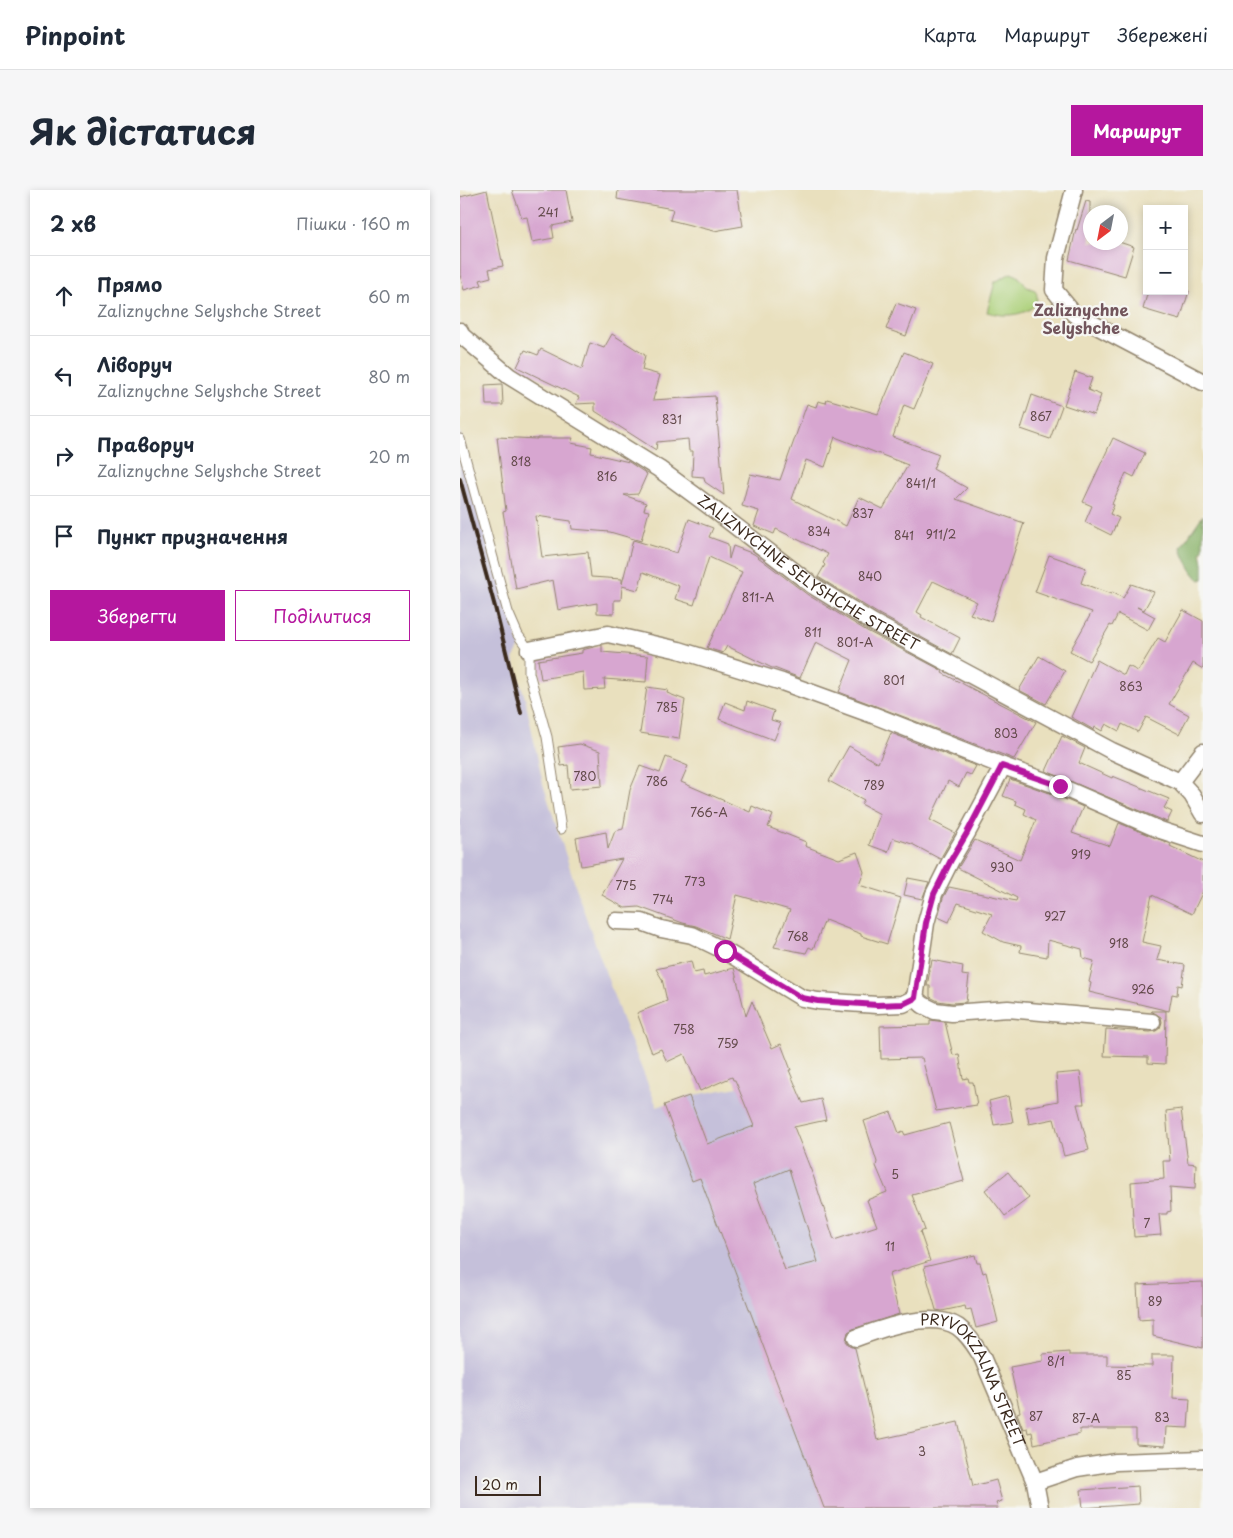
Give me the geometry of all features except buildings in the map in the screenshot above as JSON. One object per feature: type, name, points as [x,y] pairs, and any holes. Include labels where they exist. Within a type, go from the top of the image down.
[{"type":"street","points":[[1074,190],[1056,258],[1054,290],[1074,314],[1203,382]]},
{"type":"street","name":"ZALIZNYCHNE SELYSHCHE STREET","points":[[460,334],[509,376],[637,455],[701,500],[812,585],[872,622],[1103,746],[1180,782],[1192,795],[1203,814]]},
{"type":"street","points":[[529,650],[608,634],[679,650],[782,682],[872,715],[1002,766],[1060,786],[1160,830],[1194,843],[1203,844]]},
{"type":"street","points":[[1180,782],[1203,752]]},
{"type":"street","points":[[915,998],[926,923],[934,894],[1002,766]]},
{"type":"street","points":[[616,921],[642,922],[662,929],[692,935],[725,951],[802,998],[818,1001],[877,1005],[903,1004],[915,998]]},
{"type":"street","points":[[915,998],[923,1006],[935,1011],[952,1013],[1008,1009],[1152,1022]]},
{"type":"street","name":"PRYVOKZALNA STREET","points":[[856,1338],[899,1323],[935,1319],[957,1327],[972,1341],[982,1357],[1035,1482],[1040,1508]]},
{"type":"street","points":[[1035,1482],[1077,1468],[1116,1462],[1203,1459]]},
{"type":"lane","points":[[460,438],[508,612],[518,634],[529,650],[529,674],[548,737],[561,828]]},
{"type":"shaded area","points":[[460,431],[520,647],[513,659],[525,698],[543,784],[582,906],[622,1019],[657,1107],[689,1096],[754,1084],[806,1160],[814,1178],[838,1258],[894,1295],[900,1318],[858,1328],[858,1332],[853,1334],[892,1508],[460,1508]]},
{"type":"green space","points":[[1011,273],[1018,276],[1027,287],[1035,290],[1037,297],[1033,307],[1022,313],[1009,315],[987,312],[995,282]]},
{"type":"green space","points":[[1203,515],[1203,549],[1201,552],[1203,579],[1200,580],[1188,565],[1181,547]]},
{"type":"railway","points":[[460,479],[495,607],[521,713]]},
{"type":"district","name":"Zaliznychne Selyshche","points":[[1081,319]]},
{"type":"route","points":[[725,951],[802,998],[818,1001],[877,1005],[909,1002],[915,998],[926,923],[934,894],[1002,766],[1060,786]]}]
